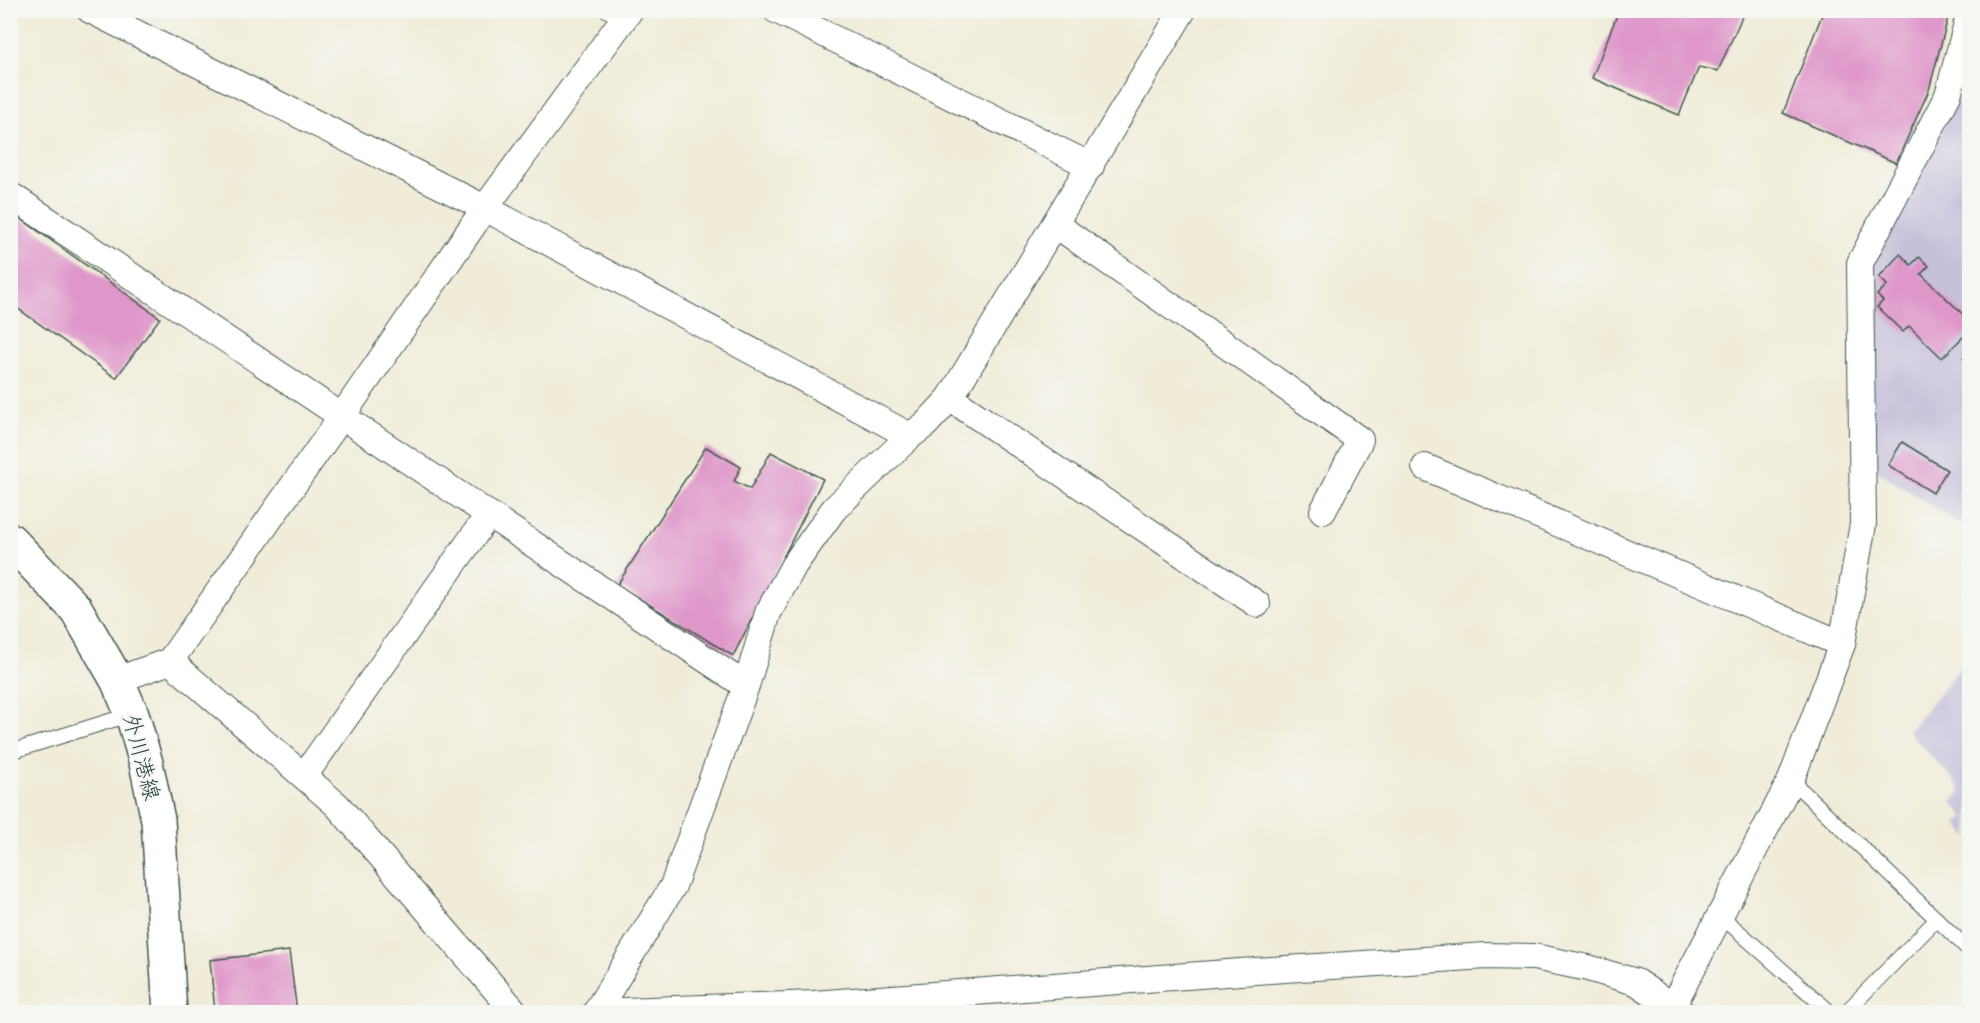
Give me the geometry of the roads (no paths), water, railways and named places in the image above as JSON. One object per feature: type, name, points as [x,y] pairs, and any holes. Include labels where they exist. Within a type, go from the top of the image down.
[{"type":"main road","name":"外川港線","points":[[10,540],[76,609],[117,680],[132,714],[146,763],[158,820],[170,1012]]},
{"type":"street","points":[[90,10],[485,207],[910,436]]},
{"type":"street","points":[[776,10],[1091,166]]},
{"type":"street","points":[[596,1012],[673,886],[746,686],[768,613],[794,565],[834,509],[910,436],[926,424],[950,398],[1183,10]]},
{"type":"street","points":[[596,1012],[813,1004],[1486,956],[1534,957],[1588,968],[1635,982],[1673,1011],[1791,780],[1842,644],[1863,524],[1860,263],[1948,95],[1970,12]]},
{"type":"street","points":[[117,680],[170,661],[620,13]]},
{"type":"street","points":[[10,195],[746,686]]},
{"type":"street","points":[[1055,224],[1360,440],[1323,511]]},
{"type":"street","points":[[950,398],[1257,604]]},
{"type":"street","points":[[1425,467],[1842,644]]},
{"type":"street","points":[[304,776],[489,514]]},
{"type":"street","points":[[170,661],[337,805],[515,1012]]},
{"type":"lane","points":[[10,752],[132,714]]},
{"type":"lane","points":[[1791,780],[1970,951]]},
{"type":"lane","points":[[1720,916],[1830,1012]]},
{"type":"lane","points":[[1846,1012],[1937,919]]}]
